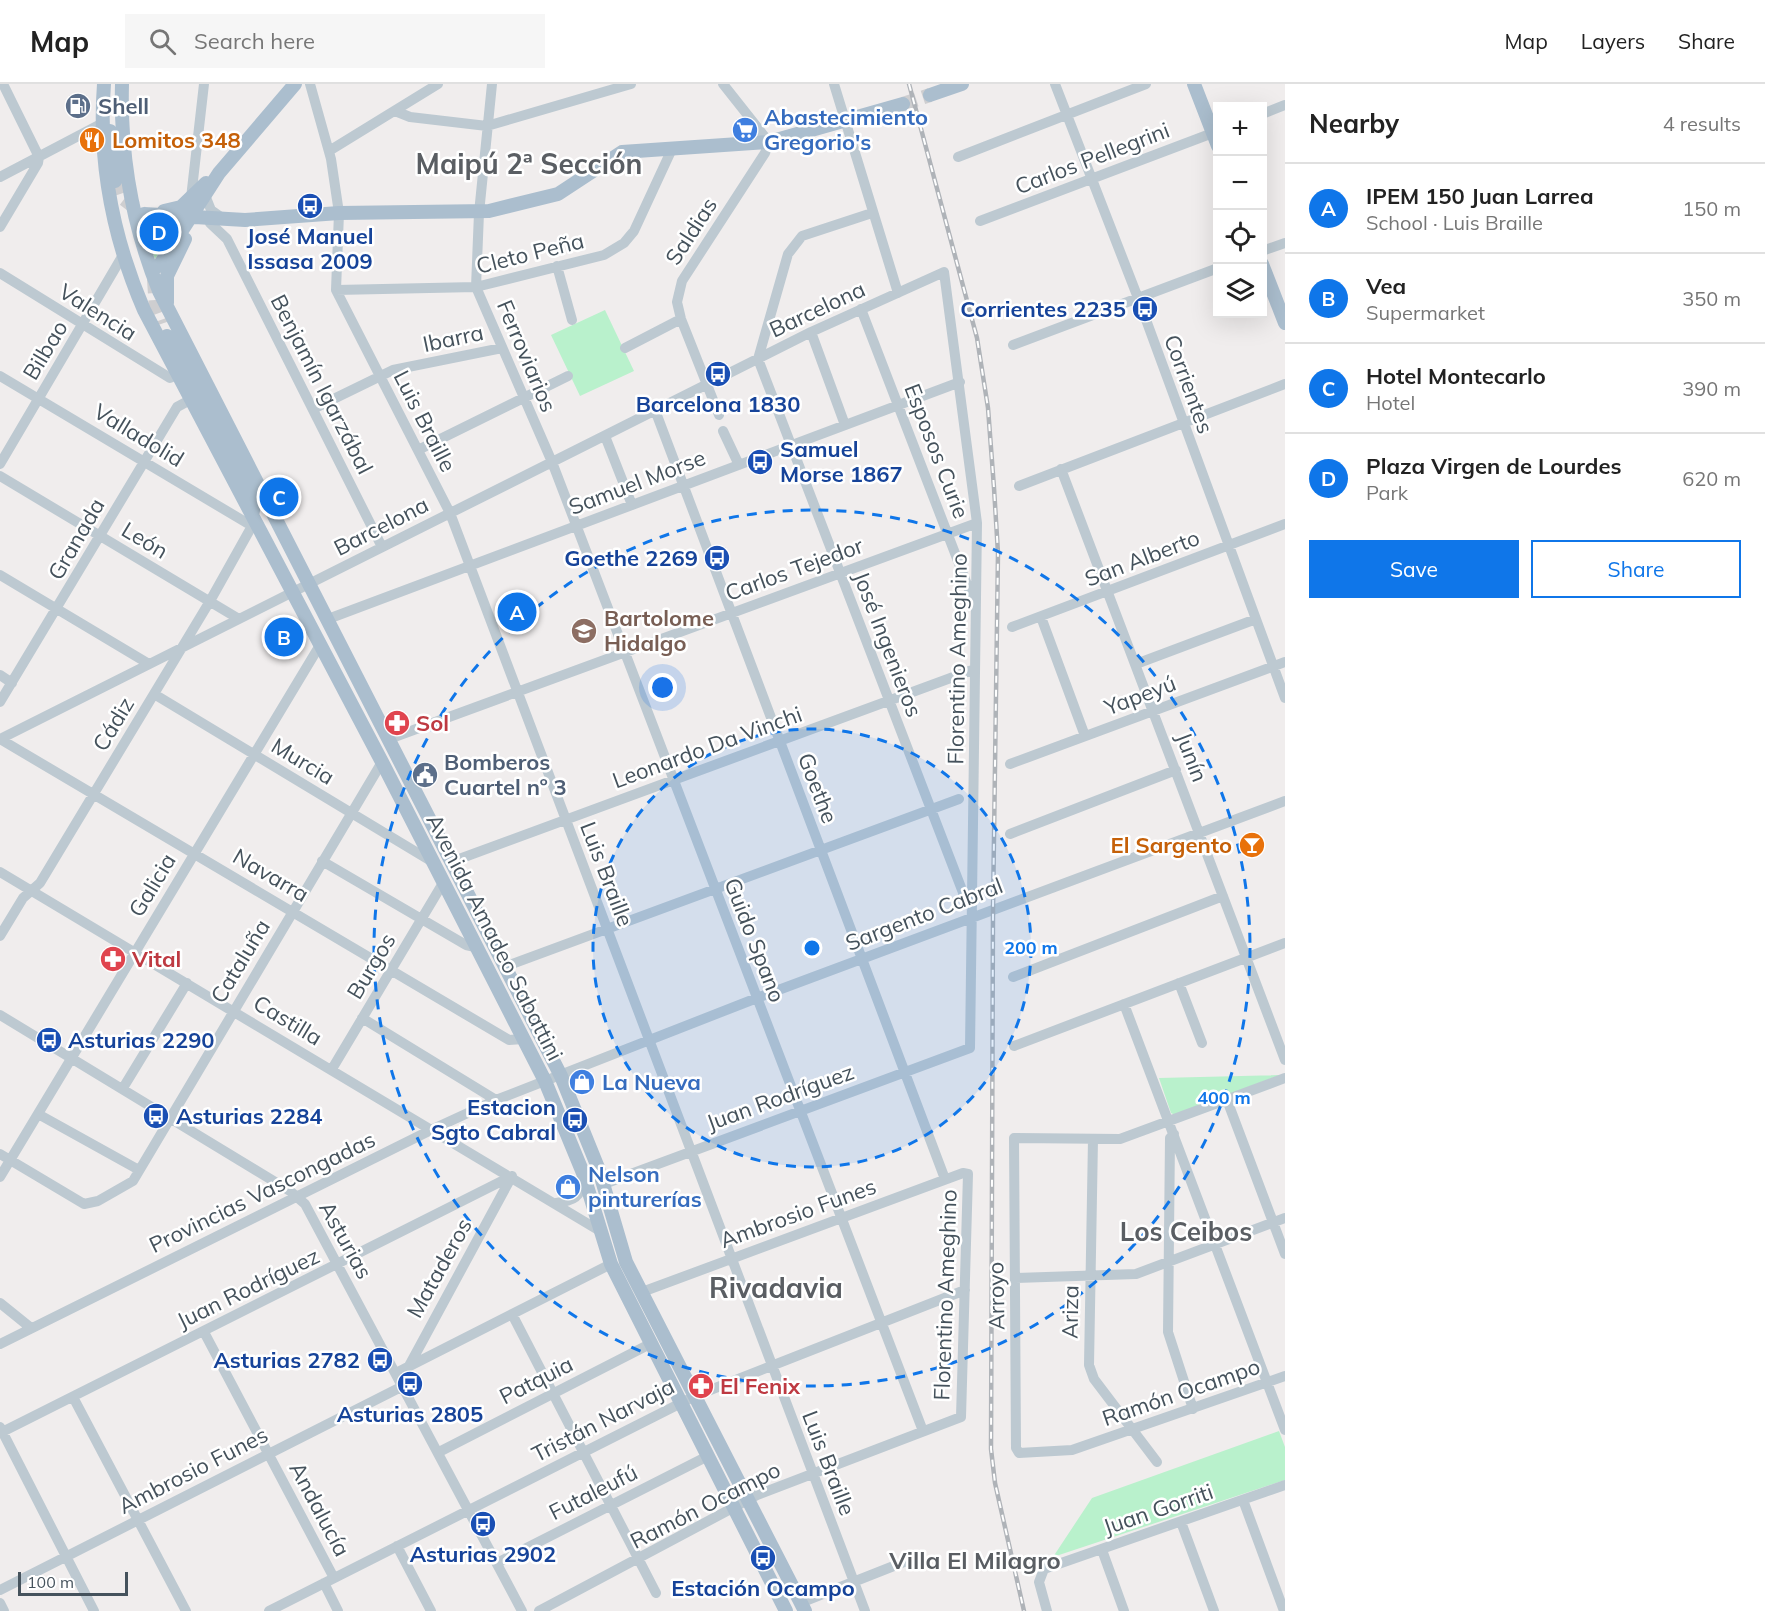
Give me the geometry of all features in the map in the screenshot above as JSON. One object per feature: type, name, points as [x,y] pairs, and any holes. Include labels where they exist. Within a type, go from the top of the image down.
[{"type":"main road","name":"Avenida Amadeo Sabattini","points":[[104,84],[101,124],[105,179],[123,255],[144,310],[545,1081],[583,1173],[611,1264],[733,1510],[786,1611]]},
{"type":"main road","points":[[112,84],[110,118],[121,180],[137,202],[152,210],[175,210],[191,198],[219,173],[295,84]]},
{"type":"main road","name":"Avenida Amadeo Sabattini","points":[[122,84],[121,180],[167,309],[311,583],[561,1076],[604,1185],[621,1249],[802,1607]]},
{"type":"main road","points":[[930,95],[962,84]]},
{"type":"main road","points":[[1194,84],[1213,129]]},
{"type":"main road","points":[[167,309],[166,294],[170,269],[187,234],[197,224],[339,213],[479,213],[558,194],[622,152],[769,142],[903,104]]},
{"type":"main road","points":[[159,266],[219,173]]},
{"type":"main road","points":[[144,214],[227,221]]},
{"type":"main road","points":[[1267,275],[1285,323]]},
{"type":"main road","points":[[160,324],[248,485],[254,505],[254,522]]},
{"type":"street","points":[[0,227],[38,164],[39,157],[3,84]]},
{"type":"street","points":[[191,198],[204,84]]},
{"type":"street","name":"Luis Braille","points":[[310,84],[329,151],[339,213],[336,290],[450,513],[865,1611]]},
{"type":"street","points":[[329,151],[438,84]]},
{"type":"street","name":"Ferroviarios","points":[[492,84],[479,213],[476,287],[552,462]]},
{"type":"street","points":[[395,111],[410,117],[487,126],[631,84]]},
{"type":"street","points":[[723,84],[769,142]]},
{"type":"street","points":[[834,84],[898,293]]},
{"type":"street","name":"Corrientes","points":[[1055,84],[1138,298],[1227,546],[1285,698]]},
{"type":"street","points":[[958,157],[1146,84]]},
{"type":"street","points":[[1267,112],[1285,105]]},
{"type":"street","points":[[0,177],[101,124]]},
{"type":"street","name":"Carlos Pellegrini","points":[[980,221],[1091,179],[1213,137]]},
{"type":"street","name":"Saldias","points":[[719,415],[681,319],[677,302],[682,281],[765,153],[769,142]]},
{"type":"street","name":"Cleto Peña","points":[[336,290],[476,287],[604,255],[624,243],[634,231],[672,149]]},
{"type":"street","points":[[195,168],[200,179],[207,179],[219,173]]},
{"type":"street","name":"Benjamín Igarzábal","points":[[206,195],[211,210],[227,221],[227,239],[382,547]]},
{"type":"street","points":[[758,359],[788,254],[797,240],[872,213]]},
{"type":"street","points":[[227,221],[227,239]]},
{"type":"street","points":[[1267,250],[1285,243]]},
{"type":"street","name":"Bilbao","points":[[0,464],[123,255]]},
{"type":"street","points":[[557,267],[572,320]]},
{"type":"street","points":[[1013,345],[1213,270]]},
{"type":"street","name":"Barcelona","points":[[0,739],[811,332],[944,272]]},
{"type":"street","name":"Florentino Ameghino","points":[[944,272],[977,523],[970,1048]]},
{"type":"street","name":"Valencia","points":[[0,273],[82,326],[170,378],[177,375]]},
{"type":"street","name":"Esposos Curie","points":[[861,309],[976,607]]},
{"type":"street","points":[[625,348],[681,319]]},
{"type":"street","points":[[811,332],[845,425]]},
{"type":"street","name":"Ibarra","points":[[313,409],[379,375],[502,348]]},
{"type":"street","name":"José Ingenieros","points":[[758,359],[972,912]]},
{"type":"street","name":"Valladolid","points":[[0,376],[144,461],[254,522]]},
{"type":"street","points":[[418,450],[568,376]]},
{"type":"street","name":"Samuel Morse","points":[[328,620],[960,382]]},
{"type":"street","points":[[1018,486],[1285,384]]},
{"type":"street","name":"Granada","points":[[0,702],[177,407],[190,400]]},
{"type":"street","name":"Goethe","points":[[656,410],[945,1179]]},
{"type":"street","points":[[723,430],[740,465]]},
{"type":"street","points":[[605,436],[632,505]]},
{"type":"street","name":"Guido Spano","points":[[552,462],[922,1431]]},
{"type":"street","name":"Junín","points":[[1062,469],[1285,1060]]},
{"type":"street","name":"León","points":[[0,476],[239,619]]},
{"type":"street","name":"Cádiz","points":[[0,936],[23,898],[39,883],[210,602],[254,522]]},
{"type":"street","name":"Carlos Tejedor","points":[[389,739],[977,523]]},
{"type":"street","name":"San Alberto","points":[[1012,627],[1285,524]]},
{"type":"street","points":[[0,575],[149,664]]},
{"type":"street","points":[[1041,617],[1085,736]]},
{"type":"street","points":[[1136,664],[1256,619]]},
{"type":"street","name":"Galicia","points":[[0,1177],[5,1157],[38,1114],[320,645]]},
{"type":"street","name":"Yapeyú","points":[[1010,764],[1285,662]]},
{"type":"street","name":"Leonardo Da Vinchi","points":[[451,862],[975,669]]},
{"type":"street","points":[[0,675],[12,683]]},
{"type":"street","name":"Murcia","points":[[154,694],[431,861]]},
{"type":"street","name":"Navarra","points":[[0,739],[509,1040],[523,1039]]},
{"type":"street","name":"Cataluña","points":[[5,1157],[84,1204],[98,1201],[133,1181],[381,762]]},
{"type":"street","points":[[1010,834],[1176,770]]},
{"type":"street","points":[[504,967],[959,799]]},
{"type":"street","name":"Sargento Cabral","points":[[545,1081],[862,958],[972,912],[1285,801]]},
{"type":"street","points":[[322,861],[466,945],[475,947]]},
{"type":"street","name":"Castilla","points":[[0,872],[512,1176],[600,1231]]},
{"type":"street","name":"Burgos","points":[[332,1069],[443,883]]},
{"type":"street","points":[[1013,977],[1223,896]]},
{"type":"street","points":[[1014,1046],[1285,943]]},
{"type":"street","points":[[123,1089],[187,983]]},
{"type":"street","points":[[1179,983],[1202,1043]]},
{"type":"street","points":[[1124,1004],[1285,1430]]},
{"type":"street","name":"Asturias","points":[[0,1014],[298,1196],[305,1204],[522,1611]]},
{"type":"street","points":[[362,1018],[496,1100]]},
{"type":"street","name":"Juan Rodríguez","points":[[604,1185],[690,1150],[970,1048]]},
{"type":"street","points":[[1093,1139],[1120,1139],[1285,1078]]},
{"type":"street","name":"Provincias Vascongadas","points":[[0,1344],[433,1129],[496,1100],[545,1081]]},
{"type":"street","points":[[1227,1100],[1285,1254]]},
{"type":"street","points":[[38,1114],[140,1170]]},
{"type":"street","points":[[1174,1134],[1170,1138],[1169,1340],[1193,1409]]},
{"type":"street","name":"Arroyo","points":[[1019,1452],[1016,1440],[1014,1138],[1093,1139]]},
{"type":"street","name":"Ariza","points":[[1093,1139],[1090,1372],[1157,1462]]},
{"type":"street","points":[[556,1203],[578,1197],[583,1188],[583,1173]]},
{"type":"street","name":"Ambrosio Funes","points":[[642,1292],[945,1179],[963,1173],[968,1174]]},
{"type":"street","name":"Florentino Ameghino","points":[[961,1417],[968,1174]]},
{"type":"street","name":"Juan Rodríguez","points":[[1,1431],[204,1332],[512,1176]]},
{"type":"street","name":"Mataderos","points":[[409,1366],[512,1176]]},
{"type":"street","points":[[1016,1278],[1126,1276],[1285,1218]]},
{"type":"street","points":[[396,1373],[611,1264]]},
{"type":"street","name":"Tristán Narvaja","points":[[269,1611],[695,1396],[965,1290]]},
{"type":"street","points":[[0,1303],[31,1328]]},
{"type":"street","points":[[512,1314],[656,1593]]},
{"type":"street","name":"Andalucía","points":[[204,1332],[334,1578]]},
{"type":"street","name":"Patquia","points":[[439,1452],[651,1344]]},
{"type":"street","name":"Ramón Ocampo","points":[[1019,1452],[1061,1453],[1285,1376]]},
{"type":"street","name":"Ambrosio Funes","points":[[0,1590],[403,1386]]},
{"type":"street","points":[[74,1396],[186,1611]]},
{"type":"street","name":"Ramón Ocampo","points":[[539,1611],[733,1510],[748,1499],[961,1417]]},
{"type":"street","points":[[1,1431],[94,1611]]},
{"type":"street","name":"Futaleufú","points":[[496,1563],[706,1456]]},
{"type":"street","name":"Juan Gorriti","points":[[1047,1611],[1039,1582],[1044,1569],[1285,1485]]},
{"type":"street","points":[[1243,1500],[1284,1611]]},
{"type":"street","points":[[1181,1522],[1214,1611]]},
{"type":"street","points":[[397,1546],[431,1611]]},
{"type":"street","points":[[1102,1550],[1124,1611]]},
{"type":"street","points":[[802,1607],[853,1581],[914,1558]]},
{"type":"street","name":"Andalucía","points":[[324,1583],[338,1611]]},
{"type":"street","points":[[0,1604],[4,1611]]},
{"type":"green space","points":[[179,222],[155,259],[142,223]]},
{"type":"green space","points":[[605,310],[634,371],[580,396],[551,335]]},
{"type":"green space","points":[[1280,1075],[1175,1115],[1171,1113],[1159,1078]]},
{"type":"green space","points":[[1279,1431],[1285,1447],[1285,1480],[1053,1557],[1092,1498]]},
{"type":"tunnel","points":[[903,104],[930,95]]},
{"type":"tunnel","points":[[115,181],[120,196],[141,212]]},
{"type":"tunnel","points":[[154,279],[156,310],[161,324]]},
{"type":"railway","points":[[909,84],[977,338],[988,408],[998,553],[993,909],[991,1449],[995,1483],[1024,1611]]},
{"type":"place","name":"Shell","points":[[78,106]]},
{"type":"place","name":"Abastecimiento Gregorio's","points":[[745,130]]},
{"type":"place","name":"Lomitos 348","points":[[92,140]]},
{"type":"place","name":"José Manuel Issasa 2009","points":[[310,206]]},
{"type":"place","name":"Plaza Virgen de Lourdes","points":[[159,232]]},
{"type":"place","name":"Corrientes 2235","points":[[1145,309]]},
{"type":"place","name":"Barcelona 1830","points":[[718,374]]},
{"type":"place","name":"Samuel Morse 1867","points":[[760,462]]},
{"type":"place","name":"Hotel Montecarlo","points":[[279,497]]},
{"type":"place","name":"Goethe 2269","points":[[717,558]]},
{"type":"place","name":"IPEM 150 Juan Larrea","points":[[517,612]]},
{"type":"place","name":"Bartolome Hidalgo","points":[[584,631]]},
{"type":"place","name":"Vea","points":[[284,637]]},
{"type":"place","name":"Sol","points":[[397,723]]},
{"type":"place","name":"Bomberos Cuartel nº 3","points":[[425,775]]},
{"type":"place","name":"El Sargento","points":[[1252,845]]},
{"type":"place","name":"Vital","points":[[113,959]]},
{"type":"place","name":"Asturias 2290","points":[[49,1040]]},
{"type":"place","name":"La Nueva","points":[[582,1082]]},
{"type":"place","name":"Asturias 2284","points":[[156,1116]]},
{"type":"place","name":"Estacion Sgto Cabral","points":[[575,1120]]},
{"type":"place","name":"Nelson pinturerías","points":[[568,1187]]},
{"type":"place","name":"Asturias 2782","points":[[380,1360]]},
{"type":"place","name":"Asturias 2805","points":[[410,1384]]},
{"type":"place","name":"El Fenix","points":[[701,1386]]},
{"type":"place","name":"Asturias 2902","points":[[483,1524]]},
{"type":"place","name":"Estación Ocampo","points":[[763,1558]]},
{"type":"district","name":"Maipú 2ª Sección","points":[[529,163]]},
{"type":"district","name":"Los Ceibos","points":[[1186,1231]]},
{"type":"district","name":"Rivadavia","points":[[776,1287]]},
{"type":"district","name":"Villa El Milagro","points":[[975,1560]]}]
